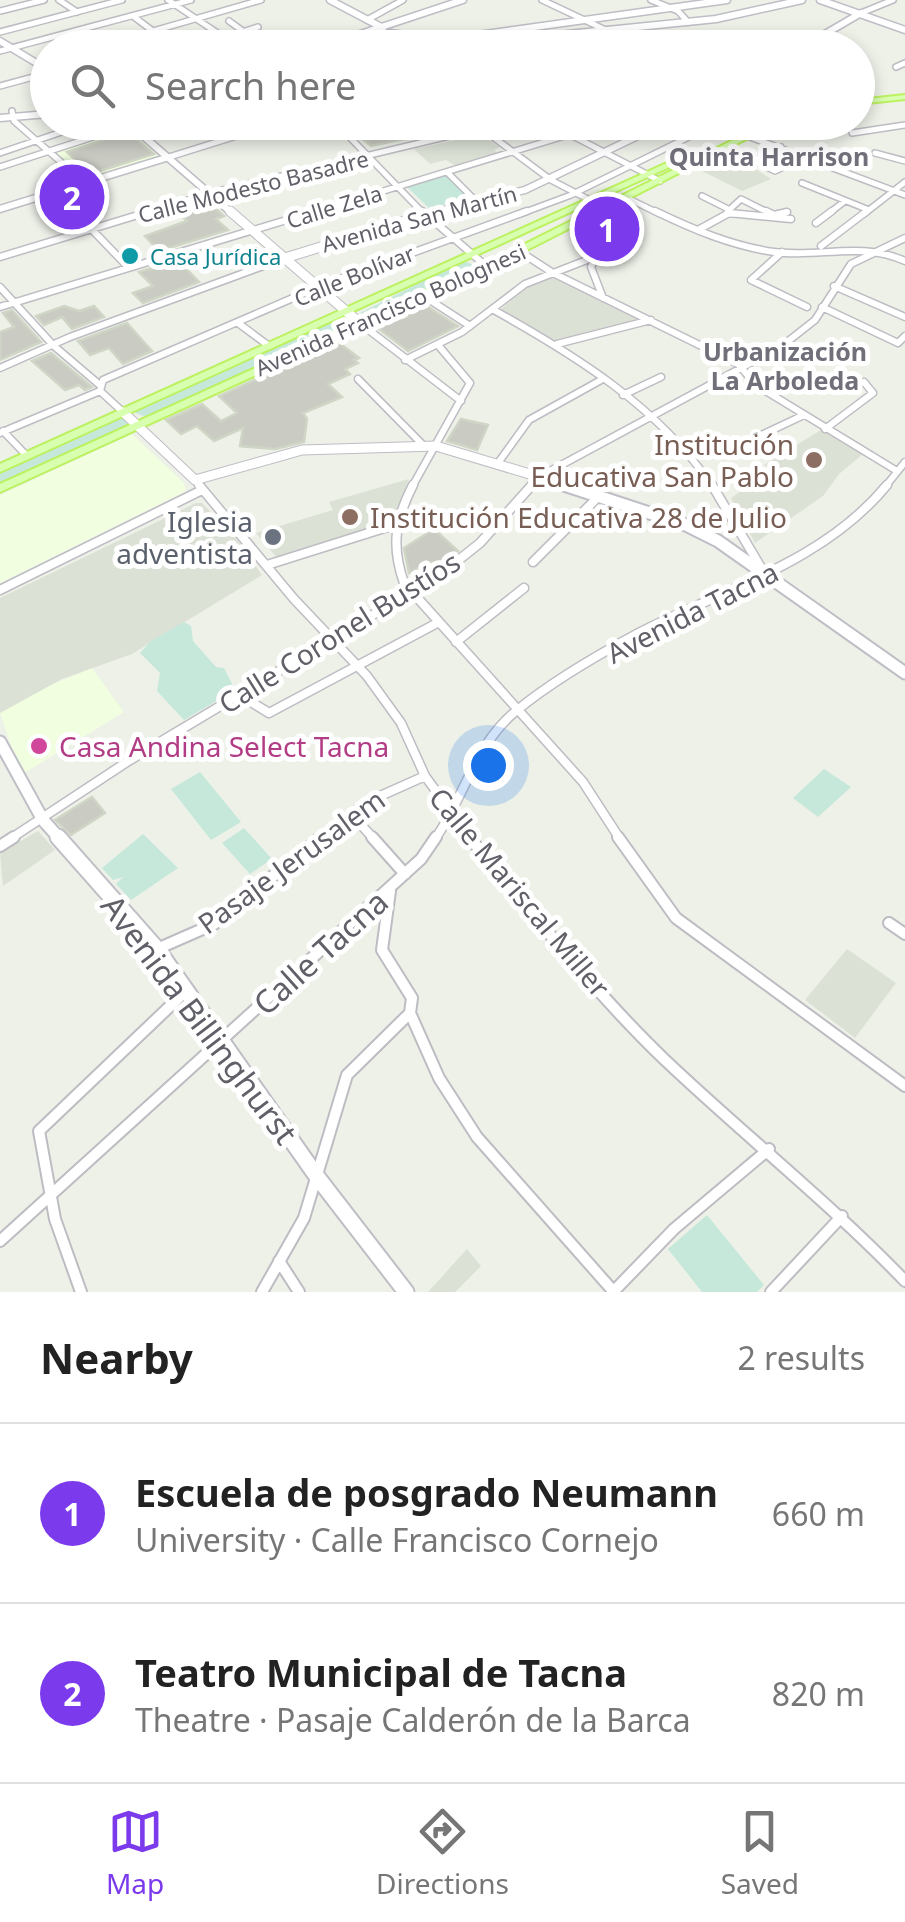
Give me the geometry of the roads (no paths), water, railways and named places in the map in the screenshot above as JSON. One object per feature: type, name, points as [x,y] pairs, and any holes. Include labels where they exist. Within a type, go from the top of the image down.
[{"type":"main road","points":[[875,97],[905,94]]},
{"type":"main road","name":"Avenida Francisco Bolognesi","points":[[0,468],[730,140]]},
{"type":"main road","name":"Avenida Francisco Bolognesi","points":[[0,488],[519,251],[609,208],[733,140]]},
{"type":"main road","points":[[477,254],[491,264]]},
{"type":"street","points":[[0,11],[44,0]]},
{"type":"street","points":[[59,0],[77,12]]},
{"type":"street","points":[[0,32],[122,0]]},
{"type":"street","points":[[168,0],[212,30]]},
{"type":"street","points":[[80,30],[192,0]]},
{"type":"street","points":[[157,30],[261,0]]},
{"type":"street","points":[[330,0],[367,20],[375,30]]},
{"type":"street","points":[[367,20],[401,0]]},
{"type":"street","points":[[542,0],[606,30],[688,22],[802,0]]},
{"type":"street","points":[[651,0],[679,6],[688,22]]},
{"type":"street","points":[[520,30],[727,0]]},
{"type":"street","points":[[816,0],[905,30]]},
{"type":"street","points":[[832,30],[893,0]]},
{"type":"street","points":[[385,30],[460,1]]},
{"type":"street","points":[[397,30],[395,24],[460,1]]},
{"type":"street","points":[[133,16],[152,30]]},
{"type":"street","points":[[230,21],[241,30]]},
{"type":"street","points":[[250,30],[258,27]]},
{"type":"street","points":[[0,41],[30,60]]},
{"type":"street","points":[[0,51],[30,43]]},
{"type":"street","points":[[896,66],[905,63]]},
{"type":"street","points":[[0,86],[30,77]]},
{"type":"street","points":[[0,118],[30,114]]},
{"type":"street","points":[[12,116],[30,116]]},
{"type":"street","points":[[12,116],[30,133]]},
{"type":"street","points":[[875,130],[904,126]]},
{"type":"street","points":[[0,167],[86,140]]},
{"type":"street","points":[[148,140],[316,288],[460,402]]},
{"type":"street","points":[[0,210],[224,140]]},
{"type":"street","points":[[353,140],[447,238],[477,254]]},
{"type":"street","name":"Calle Modesto Basadre","points":[[0,256],[210,193],[440,140]]},
{"type":"street","points":[[497,140],[551,180],[617,214],[615,231],[591,267],[603,298]]},
{"type":"street","name":"Calle Zela","points":[[0,307],[558,140]]},
{"type":"street","points":[[581,140],[660,180]]},
{"type":"street","name":"Avenida San Martín","points":[[0,368],[284,258],[426,213],[478,203],[551,180],[632,140]]},
{"type":"street","name":"Calle Bolívar","points":[[1,431],[100,389],[103,380],[316,288],[574,193],[680,140]]},
{"type":"street","points":[[761,140],[905,195]]},
{"type":"street","points":[[0,152],[38,141],[84,184]]},
{"type":"street","points":[[781,147],[754,161],[775,171],[798,160]]},
{"type":"street","points":[[876,153],[905,161]]},
{"type":"street","points":[[447,172],[478,203]]},
{"type":"street","points":[[802,182],[869,210]]},
{"type":"street","points":[[817,248],[905,182]]},
{"type":"street","points":[[56,192],[128,268]]},
{"type":"street","points":[[702,196],[727,212],[791,219]]},
{"type":"street","points":[[626,198],[698,230],[782,252],[880,248],[905,260]]},
{"type":"street","points":[[698,230],[741,199],[774,215],[786,212]]},
{"type":"street","points":[[839,232],[816,223],[846,201]]},
{"type":"street","name":"Calle Coronel Bustíos","points":[[0,846],[96,781],[333,641],[468,554],[539,477],[744,370],[804,330],[851,264],[905,238]]},
{"type":"street","points":[[519,251],[553,273],[744,370],[756,385],[896,471]]},
{"type":"street","points":[[782,252],[752,282],[807,306]]},
{"type":"street","points":[[405,360],[470,326],[525,284],[597,256]]},
{"type":"street","points":[[834,286],[905,316]]},
{"type":"street","points":[[0,287],[123,412]]},
{"type":"street","points":[[422,295],[470,326]]},
{"type":"street","points":[[822,307],[898,343],[905,336]]},
{"type":"street","points":[[492,309],[557,344],[654,418],[714,487],[766,575]]},
{"type":"street","points":[[557,344],[652,320]]},
{"type":"street","points":[[238,323],[269,346]]},
{"type":"street","points":[[438,345],[468,376],[468,390],[394,525],[393,554],[411,592],[583,782],[646,880],[676,918],[905,1086]]},
{"type":"street","points":[[623,396],[661,377]]},
{"type":"street","points":[[358,379],[422,446]]},
{"type":"street","points":[[498,463],[529,420],[601,380]]},
{"type":"street","points":[[825,429],[873,393],[864,382]]},
{"type":"street","name":"Calle Mariscal Miller","points":[[123,412],[199,485],[359,666],[401,723],[425,776],[449,812],[541,924],[663,1058],[769,1149],[905,1280]]},
{"type":"street","points":[[738,446],[804,415]]},
{"type":"street","points":[[1,431],[27,456]]},
{"type":"street","points":[[0,590],[199,485],[302,450],[436,446],[600,495],[698,530],[905,674]]},
{"type":"street","name":"Avenida Tacna","points":[[449,812],[488,740],[516,710],[644,630],[766,575],[839,534],[872,504],[905,462]]},
{"type":"street","points":[[533,562],[600,495]]},
{"type":"street","points":[[268,565],[394,525]]},
{"type":"street","points":[[456,642],[524,588]]},
{"type":"street","points":[[240,694],[269,713],[439,622]]},
{"type":"street","name":"Avenida Billinghurst","points":[[0,742],[43,820],[156,949],[318,1178],[406,1292]]},
{"type":"street","name":"Pasaje Jerusalem","points":[[156,949],[214,924],[389,789],[425,776]]},
{"type":"street","name":"Calle Tacna","points":[[0,1241],[391,888],[434,841],[449,812]]},
{"type":"street","points":[[352,815],[405,874]]},
{"type":"street","points":[[391,888],[382,950],[412,998],[410,1013],[439,1078],[477,1137],[614,1292],[674,1228],[769,1149]]},
{"type":"street","points":[[889,922],[905,934]]},
{"type":"street","points":[[80,1292],[50,1199],[39,1131],[187,990]]},
{"type":"street","points":[[262,1292],[304,1218],[348,1075],[410,1013]]},
{"type":"street","points":[[771,1292],[842,1216]]},
{"type":"street","points":[[278,1261],[299,1292]]},
{"type":"place","name":"Teatro Municipal de Tacna","points":[[72,197]]},
{"type":"place","name":"Escuela de posgrado Neumann","points":[[607,229]]},
{"type":"place","name":"Casa Jurídica","points":[[130,256]]},
{"type":"place","name":"Institución Educativa San Pablo","points":[[814,460]]},
{"type":"place","name":"Institución Educativa 28 de Julio","points":[[350,517]]},
{"type":"place","name":"Iglesia adventista","points":[[273,537]]},
{"type":"place","name":"Casa Andina Select Tacna","points":[[39,746]]},
{"type":"district","name":"Quinta Harrison","points":[[769,156]]},
{"type":"district","name":"Urbanización La Arboleda","points":[[785,366]]}]
